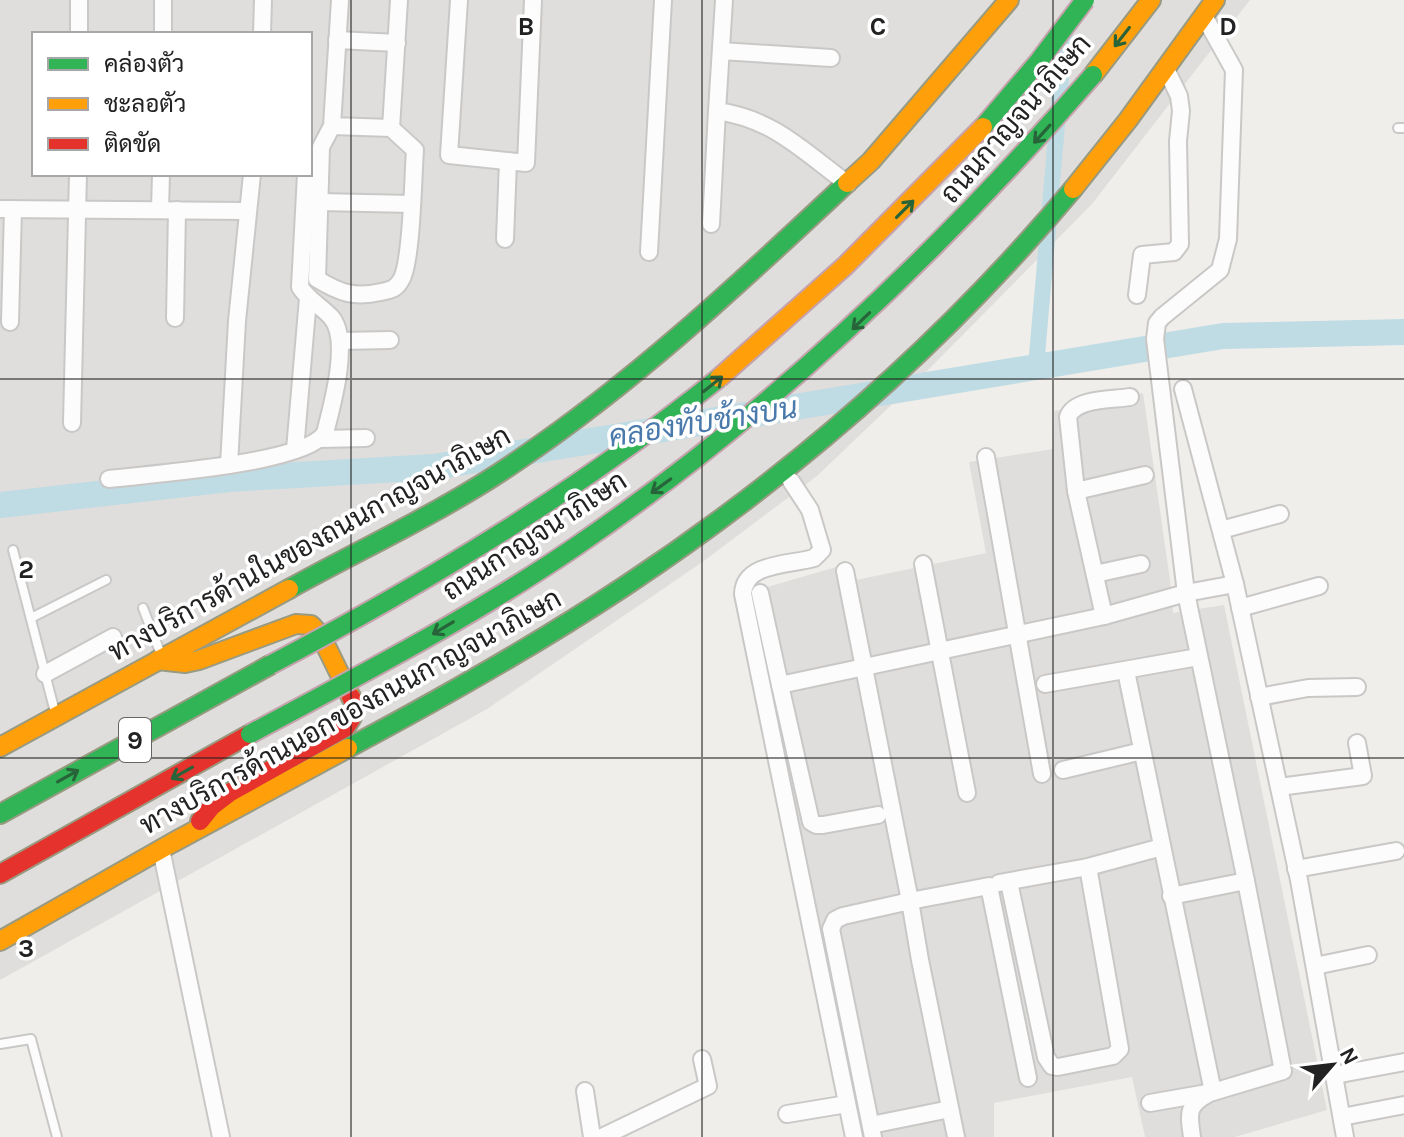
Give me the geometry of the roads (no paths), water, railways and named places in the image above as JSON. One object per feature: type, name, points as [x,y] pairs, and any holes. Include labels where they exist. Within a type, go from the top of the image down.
[{"type":"main road","name":"ทางบริการด้านในของถนนกาญจนาภิเษก","points":[[0,747],[367,548],[516,462],[631,377],[848,184],[1009,0]]},
{"type":"main road","name":"ถนนกาญจนาภิเษก","points":[[0,814],[401,596],[532,515],[661,425],[817,295],[912,203],[1015,90],[1085,0]]},
{"type":"main road","name":"ถนนกาญจนาภิเษก","points":[[0,874],[427,637],[574,548],[745,422],[851,331],[947,238],[1053,123],[1151,0]]},
{"type":"main road","name":"ทางบริการด้านนอกของถนนกาญจนาภิเษก","points":[[0,941],[161,849],[477,679],[570,622],[684,545],[809,448],[882,385],[989,282],[1034,236],[1086,174],[1210,8]]},
{"type":"main road","points":[[160,659],[185,663],[199,660],[296,624],[311,625],[321,636],[355,705],[354,716],[345,728],[229,793],[203,815],[196,830]]},
{"type":"street","points":[[79,0],[79,32]]},
{"type":"street","points":[[163,0],[163,32]]},
{"type":"street","points":[[262,32],[263,0]]},
{"type":"street","points":[[332,126],[391,128],[415,150],[404,277],[394,289],[359,297],[331,288],[317,279],[321,147],[332,126],[340,0]]},
{"type":"street","points":[[391,128],[399,0]]},
{"type":"street","points":[[459,0],[449,155],[526,163],[533,0]]},
{"type":"street","points":[[649,252],[663,0]]},
{"type":"street","points":[[711,224],[724,0]]},
{"type":"street","points":[[1150,1103],[1213,1092],[1283,1069],[1186,593],[1155,339],[1157,323],[1167,311],[1220,270],[1228,239],[1234,70],[1210,8]]},
{"type":"street","points":[[337,40],[397,43]]},
{"type":"street","points":[[721,51],[831,58]]},
{"type":"street","points":[[1137,295],[1142,255],[1174,252],[1180,244],[1178,141],[1181,111],[1179,96],[1166,69]]},
{"type":"street","points":[[717,111],[751,117],[776,130],[848,184]]},
{"type":"street","points":[[505,239],[508,161]]},
{"type":"street","points":[[72,423],[78,176]]},
{"type":"street","points":[[161,176],[169,210],[175,318]]},
{"type":"street","points":[[229,465],[237,321],[252,176]]},
{"type":"street","points":[[306,176],[300,287],[337,325],[340,341],[328,420],[320,439]]},
{"type":"street","points":[[319,202],[412,204]]},
{"type":"street","points":[[10,322],[7,209],[247,211]]},
{"type":"street","points":[[295,450],[308,298]]},
{"type":"street","points":[[340,341],[390,340]]},
{"type":"street","points":[[1183,389],[1235,584],[1279,787],[1345,1137]]},
{"type":"street","points":[[1104,616],[1076,491],[1069,412],[1080,405],[1130,397]]},
{"type":"street","points":[[109,479],[229,465],[295,450],[320,439],[366,438]]},
{"type":"street","points":[[986,457],[1042,774]]},
{"type":"street","points":[[1076,491],[1145,475]]},
{"type":"street","points":[[791,481],[810,510],[822,550],[814,558],[752,574],[743,585],[743,594],[854,1137]]},
{"type":"street","points":[[1221,530],[1280,514]]},
{"type":"street","points":[[923,564],[967,793]]},
{"type":"street","points":[[1095,574],[1141,564]]},
{"type":"street","points":[[845,571],[956,1137]]},
{"type":"street","points":[[780,685],[940,649],[1019,635],[1186,593],[1235,584]]},
{"type":"street","points":[[1240,608],[1319,586]]},
{"type":"street","points":[[760,593],[811,822],[823,825],[878,815]]},
{"type":"street","points":[[45,674],[113,637]]},
{"type":"street","points":[[1045,684],[1198,657]]},
{"type":"street","points":[[1126,671],[1213,1092]]},
{"type":"street","points":[[1259,697],[1308,688],[1357,687]]},
{"type":"street","points":[[1279,787],[1363,776],[1357,743]]},
{"type":"street","points":[[1063,770],[1142,751]]},
{"type":"street","points":[[950,1109],[872,1131],[831,929],[835,920],[910,901],[1088,867],[1162,847]]},
{"type":"street","points":[[161,849],[217,1136]]},
{"type":"street","points":[[1296,869],[1396,851]]},
{"type":"street","points":[[1009,882],[1046,1057],[1052,1066],[1058,1067],[1113,1056],[1120,1049],[1088,867]]},
{"type":"street","points":[[1171,896],[1246,881]]},
{"type":"street","points":[[989,886],[1028,1078]]},
{"type":"street","points":[[1315,966],[1368,955]]},
{"type":"street","points":[[602,1137],[708,1086],[702,1059]]},
{"type":"street","points":[[1335,1075],[1404,1062]]},
{"type":"street","points":[[585,1091],[592,1137]]},
{"type":"street","points":[[1192,1137],[1191,1110],[1194,1102],[1213,1092]]},
{"type":"street","points":[[787,1114],[847,1104]]},
{"type":"street","points":[[1342,1117],[1404,1105]]},
{"type":"lane","points":[[13,550],[56,717]]},
{"type":"lane","points":[[31,618],[106,580]]},
{"type":"lane","points":[[143,608],[160,659]]},
{"type":"lane","points":[[0,1044],[31,1039],[57,1137]]},
{"type":"waterway","points":[[1036,367],[1065,33]]},
{"type":"waterway","name":"คลองทับช้างบน","points":[[0,505],[229,479],[434,467],[1223,336],[1404,332]]}]
